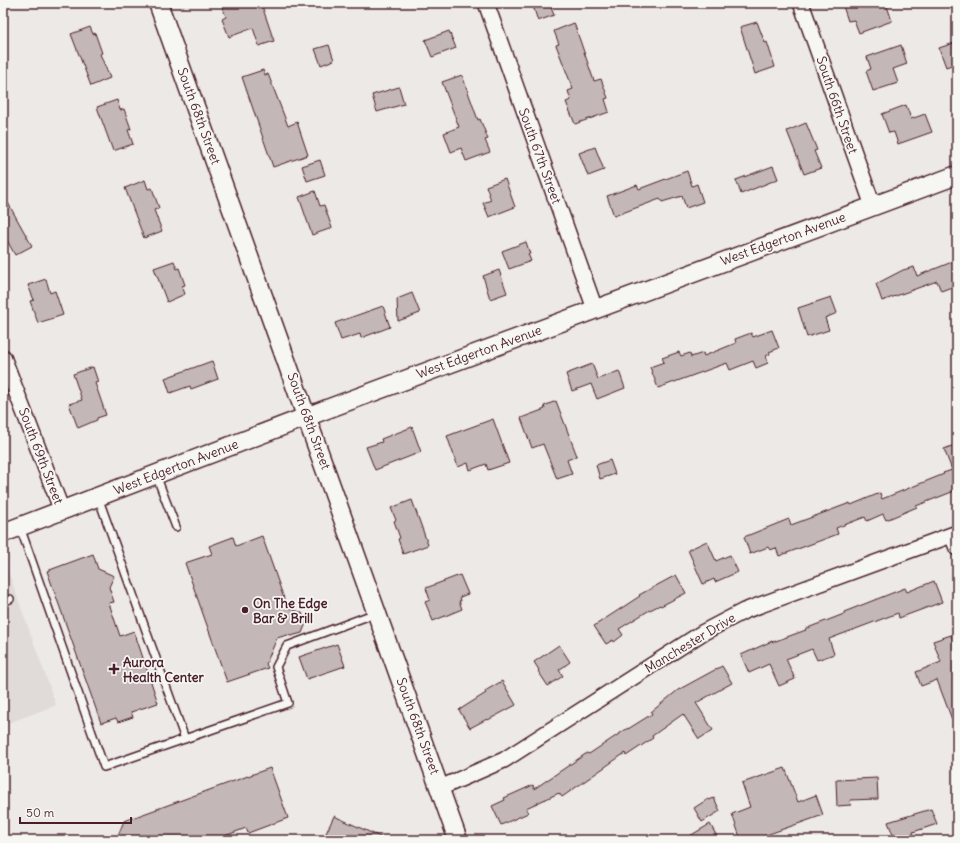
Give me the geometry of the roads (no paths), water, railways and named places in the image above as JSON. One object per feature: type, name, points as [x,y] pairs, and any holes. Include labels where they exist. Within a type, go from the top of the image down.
[{"type":"street","name":"South 68th Street","points":[[158,3],[458,840]]},
{"type":"street","name":"South 67th Street","points":[[486,3],[595,309]]},
{"type":"street","name":"South 66th Street","points":[[801,3],[873,206]]},
{"type":"street","name":"West Edgerton Avenue","points":[[3,533],[307,417],[957,174]]},
{"type":"street","name":"South 69th Street","points":[[3,357],[62,511]]},
{"type":"street","name":"Manchester Drive","points":[[440,788],[504,760],[702,633],[744,611],[955,539]]},
{"type":"lane","points":[[156,474],[176,527]]},
{"type":"lane","points":[[98,497],[185,739]]},
{"type":"lane","points":[[20,527],[104,767],[288,702],[276,667],[287,646],[377,613]]},
{"type":"lane","points":[[3,602],[10,599]]},
{"type":"place","name":"On The Edge Bar & Brill","points":[[245,610]]},
{"type":"place","name":"Aurora Health Center","points":[[114,669]]}]
